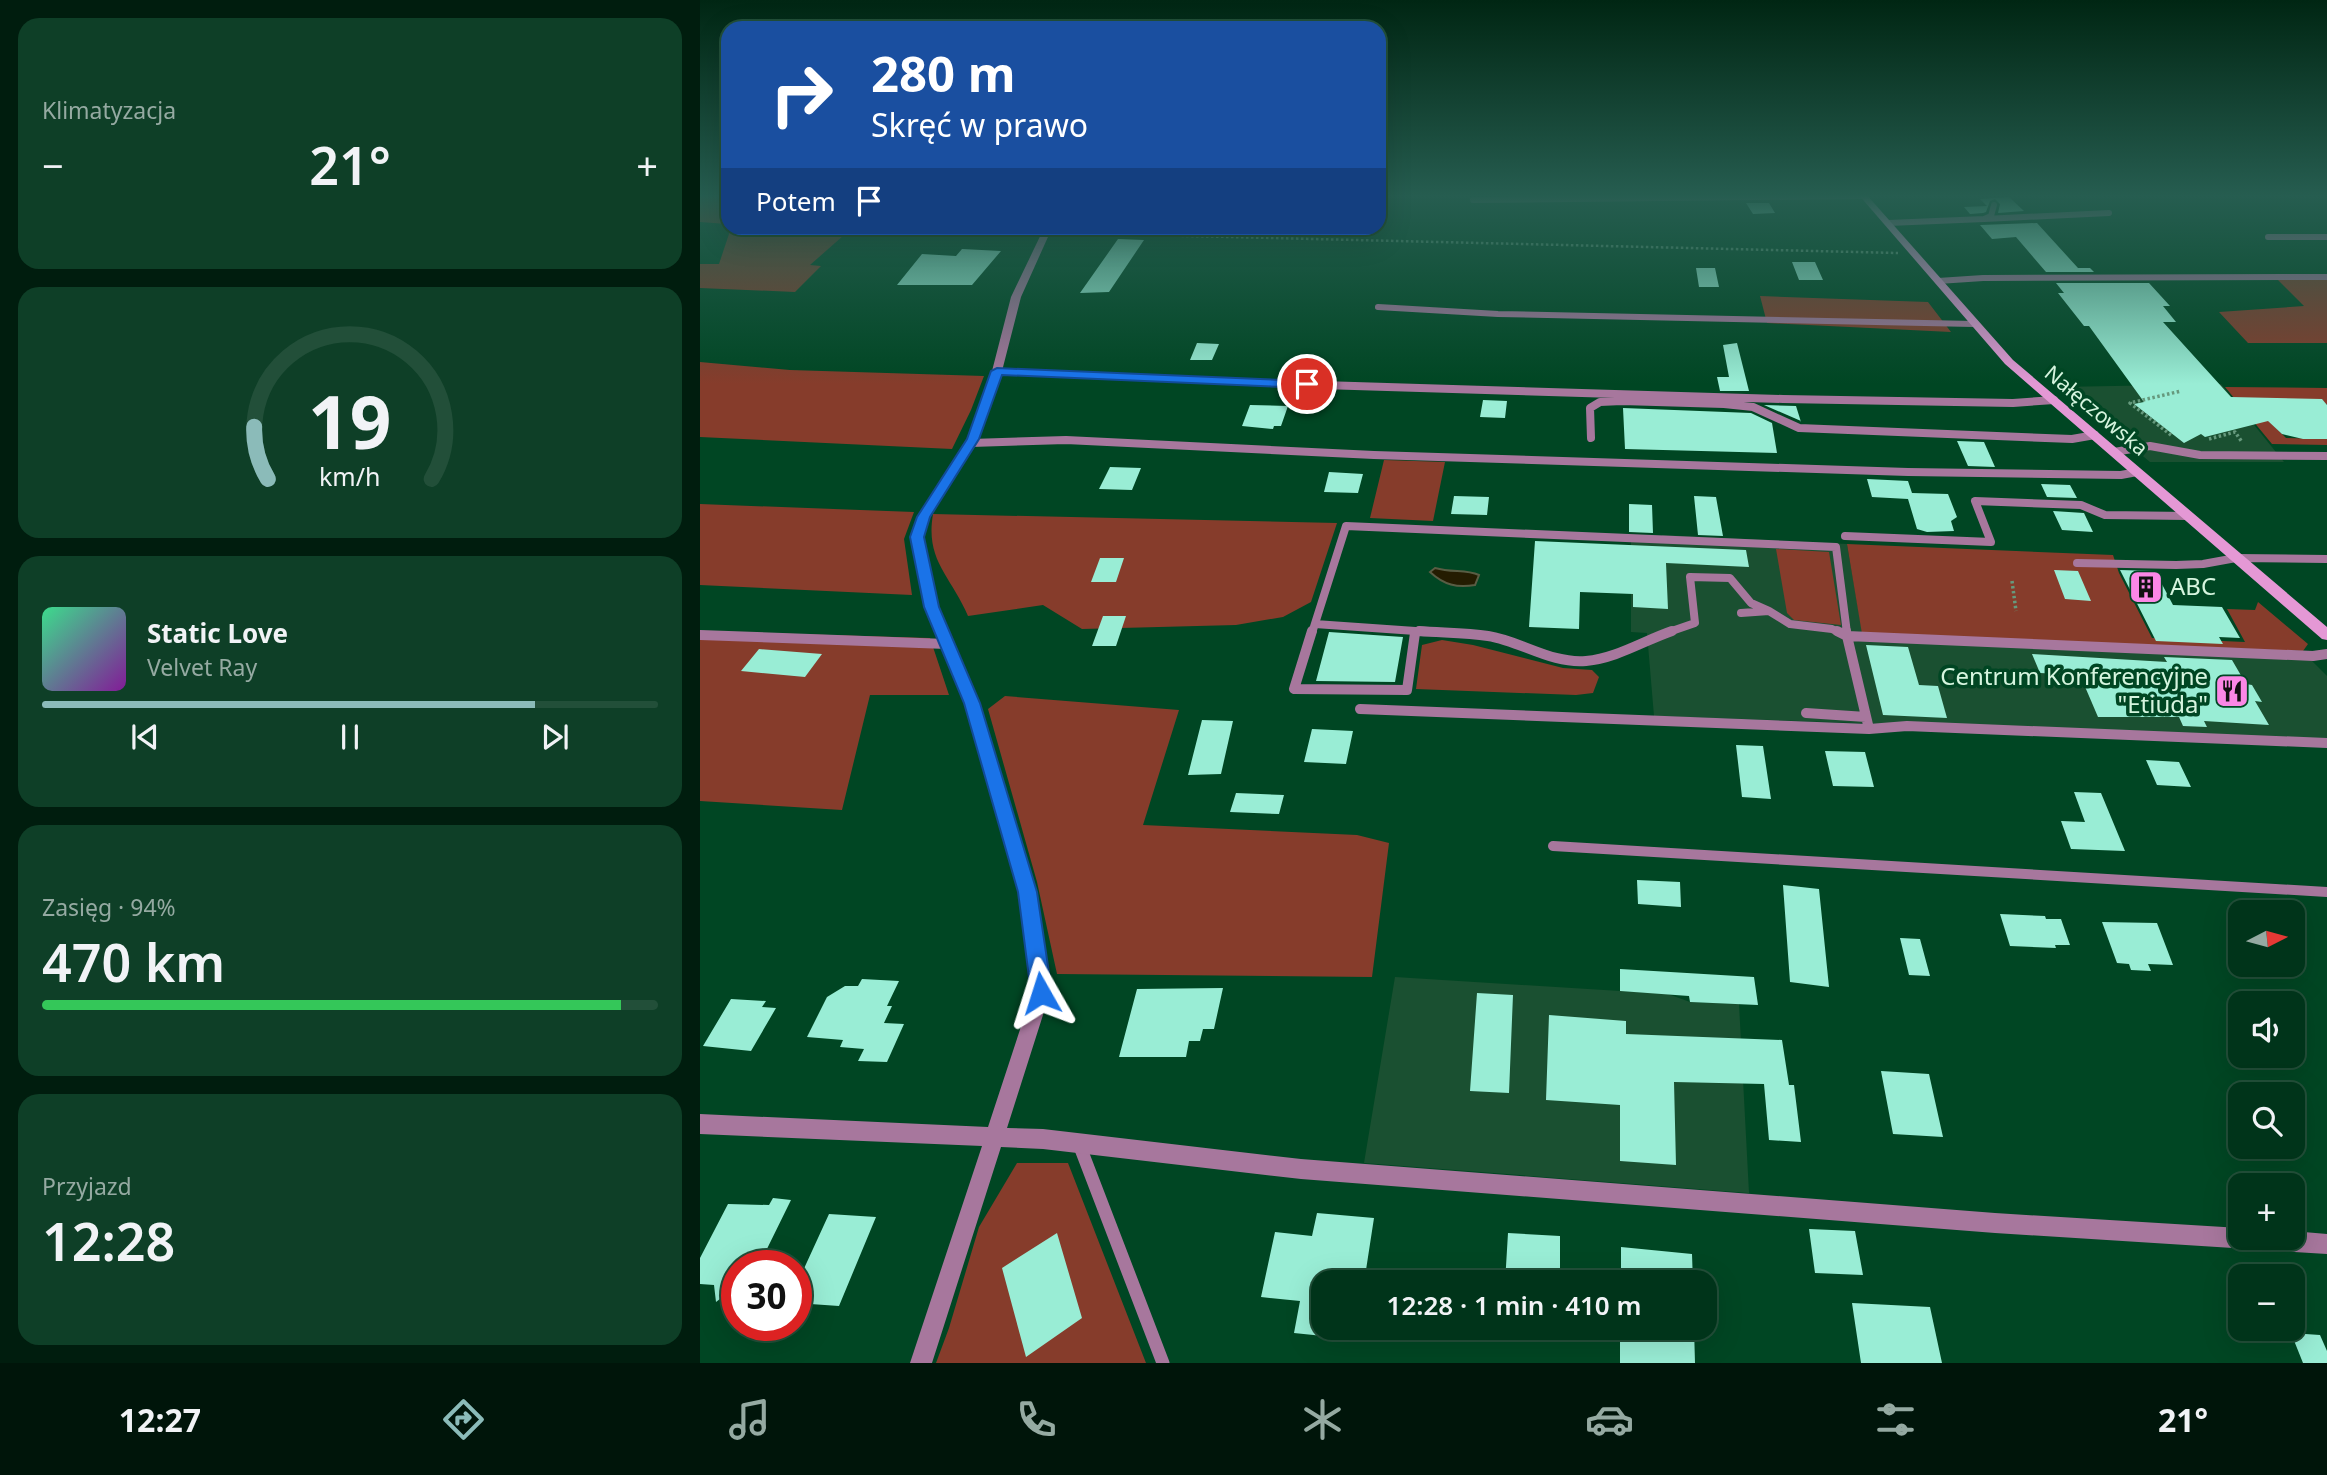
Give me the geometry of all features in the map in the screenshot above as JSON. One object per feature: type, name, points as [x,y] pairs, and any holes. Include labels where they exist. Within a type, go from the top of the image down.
[{"type":"main road","name":"Nałęczowska","points":[[1918,258],[2010,362],[2327,635]]},
{"type":"street","points":[[921,1363],[1041,993],[1027,892],[972,703],[932,607],[917,537],[924,517],[971,443],[997,371],[1016,297],[1034,258]]},
{"type":"street","points":[[700,1124],[996,1136],[1301,1169],[1995,1223],[2327,1244]]},
{"type":"lane","points":[[1938,281],[1983,278],[2327,277]]},
{"type":"lane","points":[[1378,307],[1498,314],[1974,324]]},
{"type":"lane","points":[[997,371],[1222,382],[1783,399],[2012,403],[2054,400]]},
{"type":"lane","points":[[1591,438],[1590,408],[1600,402],[1622,401],[1753,407],[1799,428],[2072,439],[2095,435]]},
{"type":"lane","points":[[971,443],[1066,439],[1374,455],[1908,472],[2121,475],[2137,472]]},
{"type":"lane","points":[[2114,452],[2150,446],[2200,454],[2327,456]]},
{"type":"lane","points":[[1844,537],[1991,542],[1975,501],[2081,505],[2105,515],[2188,516]]},
{"type":"lane","points":[[1415,633],[1407,690],[1294,690],[1346,526],[1836,547],[1847,636],[1869,729]]},
{"type":"lane","points":[[2077,562],[2189,565],[2235,558],[2327,559]]},
{"type":"lane","points":[[1315,624],[1415,633],[1490,636],[1547,656],[1584,661],[1617,656],[1637,643],[1695,623],[1690,577],[1730,578],[1751,603],[1790,624],[1832,629],[1847,636],[2313,656],[2327,654]]},
{"type":"lane","points":[[1741,613],[1769,611]]},
{"type":"lane","points":[[700,635],[947,644]]},
{"type":"lane","points":[[1360,709],[1869,729],[1907,726],[2327,743]]},
{"type":"lane","points":[[1805,713],[1866,717]]},
{"type":"lane","points":[[1553,846],[2327,892]]},
{"type":"lane","points":[[1079,1144],[1163,1363]]},
{"type":"path","points":[[2174,437],[2130,403],[2181,391]]},
{"type":"path","points":[[2012,581],[2016,611]]},
{"type":"shaded area","points":[[721,258],[818,258],[810,265],[821,266],[795,292],[700,288],[700,264],[719,264]]},
{"type":"shaded area","points":[[2278,280],[2327,280],[2327,343],[2248,343],[2219,312],[2304,306]]},
{"type":"shaded area","points":[[1760,296],[1928,302],[1951,332],[1767,323]]},
{"type":"shaded area","points":[[700,362],[790,370],[984,376],[952,449],[700,437]]},
{"type":"shaded area","points":[[2221,384],[2284,462],[2150,462],[2060,387]]},
{"type":"shaded area","points":[[2225,387],[2327,388],[2327,405],[2321,399],[2268,420],[2286,438],[2327,439],[2327,445],[2272,444]]},
{"type":"shaded area","points":[[1384,460],[1445,462],[1433,521],[1370,518]]},
{"type":"shaded area","points":[[700,504],[914,512],[904,539],[912,595],[700,585]]},
{"type":"shaded area","points":[[933,514],[1337,523],[1311,602],[1283,617],[1236,625],[1082,629],[1043,605],[968,616],[936,556],[932,530]]},
{"type":"shaded area","points":[[1662,535],[1847,544],[1863,637],[2306,655],[2327,676],[2327,739],[1654,716],[1647,633],[1631,632],[1631,538],[1663,539]]},
{"type":"shaded area","points":[[1847,544],[2113,555],[2119,573],[2152,638],[2245,642],[2227,609],[2255,610],[2258,602],[2308,644],[2303,651],[1862,634]]},
{"type":"shaded area","points":[[1776,549],[1829,552],[1841,625],[1794,620],[1787,613]]},
{"type":"shaded area","points":[[1435,568],[1479,575],[1475,585],[1457,586],[1440,580],[1430,572]]},
{"type":"shaded area","points":[[700,631],[930,638],[949,695],[870,695],[842,810],[700,801]]},
{"type":"shaded area","points":[[1442,640],[1473,645],[1563,668],[1592,670],[1599,677],[1593,693],[1576,695],[1416,689],[1422,645]]},
{"type":"shaded area","points":[[1005,696],[1179,710],[1143,825],[1357,835],[1389,843],[1372,977],[1057,974],[1037,882],[988,709]]},
{"type":"shaded area","points":[[1395,977],[1668,994],[1690,1002],[1739,1004],[1749,1193],[1364,1163]]},
{"type":"shaded area","points":[[1017,1163],[1068,1163],[1146,1363],[936,1363],[979,1227]]},
{"type":"building","points":[[919,258],[995,258],[972,285],[897,285]]},
{"type":"building","points":[[1105,258],[1132,258],[1109,292],[1080,293]]},
{"type":"building","points":[[2034,258],[2069,258],[2078,268],[2090,268],[2094,272],[2046,272]]},
{"type":"building","points":[[1792,262],[1815,262],[1823,280],[1799,280]]},
{"type":"building","points":[[1696,268],[1715,268],[1719,287],[1699,287]]},
{"type":"building","points":[[2056,283],[2149,283],[2170,306],[2163,306],[2176,322],[2163,322],[2231,397],[2322,399],[2327,405],[2327,439],[2303,439],[2282,434],[2268,421],[2205,437],[2201,434],[2184,443],[2134,404],[2144,402],[2089,326],[2084,326],[2058,293],[2064,293]]},
{"type":"building","points":[[1197,343],[1219,344],[1212,360],[1190,360]]},
{"type":"building","points":[[1737,343],[1749,391],[1720,391],[1717,377],[1729,377],[1723,345]]},
{"type":"building","points":[[1483,400],[1507,401],[1505,418],[1480,417]]},
{"type":"building","points":[[1250,405],[1288,406],[1281,426],[1274,426],[1273,429],[1242,426]]},
{"type":"building","points":[[1764,405],[1796,406],[1801,421]]},
{"type":"building","points":[[1623,408],[1751,413],[1772,423],[1777,453],[1625,449]]},
{"type":"building","points":[[1957,441],[1984,442],[1995,467],[1968,466]]},
{"type":"building","points":[[1110,467],[1141,468],[1132,490],[1099,489]]},
{"type":"building","points":[[1329,472],[1363,474],[1358,493],[1324,492]]},
{"type":"building","points":[[1867,479],[1908,481],[1912,493],[1948,494],[1957,517],[1951,521],[1954,531],[1927,532],[1917,529],[1908,499],[1872,497]]},
{"type":"building","points":[[2041,484],[2070,485],[2077,498],[2047,497]]},
{"type":"building","points":[[1454,496],[1489,497],[1487,515],[1451,514]]},
{"type":"building","points":[[1694,496],[1716,497],[1723,536],[1698,535]]},
{"type":"building","points":[[1629,504],[1652,505],[1653,533],[1629,532]]},
{"type":"building","points":[[2053,511],[2084,513],[2093,532],[2062,530]]},
{"type":"building","points":[[1535,541],[1746,550],[1749,567],[1666,563],[1668,609],[1633,607],[1633,594],[1580,592],[1579,629],[1529,627]]},
{"type":"building","points":[[1100,558],[1124,558],[1116,582],[1091,582]]},
{"type":"building","points":[[2054,570],[2078,571],[2091,601],[2065,599]]},
{"type":"building","points":[[2120,570],[2155,571],[2173,605],[2222,607],[2240,638],[2219,637],[2223,644],[2156,641]]},
{"type":"building","points":[[1103,616],[1126,616],[1116,646],[1092,646]]},
{"type":"building","points":[[1329,632],[1403,637],[1395,682],[1316,681]]},
{"type":"building","points":[[1866,645],[1908,647],[1919,685],[1938,686],[1947,718],[1883,715]]},
{"type":"building","points":[[759,649],[822,654],[805,677],[741,671]]},
{"type":"building","points":[[2032,654],[2167,662],[2164,657],[2232,660],[2246,684],[2252,685],[2262,702],[2255,701],[2269,725],[2204,721],[2207,727],[2183,726],[2179,717],[2098,717],[2080,675],[2040,673]]},
{"type":"building","points":[[1202,720],[1233,721],[1221,774],[1188,775]]},
{"type":"building","points":[[1312,729],[1353,731],[1346,764],[1304,762]]},
{"type":"building","points":[[1736,745],[1763,746],[1771,799],[1742,797]]},
{"type":"building","points":[[1825,751],[1865,752],[1874,787],[1833,786]]},
{"type":"building","points":[[2146,760],[2179,762],[2191,787],[2157,785]]},
{"type":"building","points":[[2074,792],[2101,793],[2125,851],[2071,849],[2061,821],[2085,822]]},
{"type":"building","points":[[1236,793],[1284,795],[1279,814],[1230,812]]},
{"type":"building","points":[[1637,880],[1680,882],[1681,907],[1638,904]]},
{"type":"building","points":[[1783,885],[1819,889],[1829,987],[1790,982]]},
{"type":"building","points":[[2000,914],[2061,919],[2070,945],[2055,945],[2056,948],[2010,946]]},
{"type":"building","points":[[2102,922],[2157,923],[2173,965],[2148,964],[2151,971],[2131,970],[2129,964],[2117,963]]},
{"type":"building","points":[[1900,938],[1920,939],[1930,976],[1909,975]]},
{"type":"building","points":[[1620,969],[1754,977],[1758,1005],[1690,1002],[1689,996],[1620,991]]},
{"type":"building","points":[[862,979],[899,981],[887,1006],[892,1006],[884,1023],[904,1024],[887,1062],[858,1061],[864,1049],[840,1047],[843,1040],[807,1037],[827,997],[845,986],[858,986]]},
{"type":"building","points":[[1223,988],[1214,1029],[1203,1029],[1200,1041],[1189,1041],[1186,1057],[1119,1057],[1137,989]]},
{"type":"building","points":[[1477,993],[1513,995],[1509,1093],[1470,1091]]},
{"type":"building","points":[[731,999],[766,1001],[762,1007],[776,1008],[751,1051],[703,1046]]},
{"type":"building","points":[[1549,1015],[1626,1021],[1626,1034],[1782,1040],[1789,1085],[1794,1085],[1801,1142],[1769,1140],[1764,1084],[1674,1082],[1676,1165],[1620,1161],[1620,1105],[1546,1100]]},
{"type":"building","points":[[1881,1071],[1929,1074],[1943,1137],[1893,1134]]},
{"type":"building","points":[[773,1198],[791,1200],[766,1250],[721,1250],[721,1298],[716,1302],[714,1285],[700,1284],[700,1258],[728,1204],[769,1205]]},
{"type":"building","points":[[1317,1213],[1374,1218],[1366,1270],[1311,1270],[1311,1335],[1294,1333],[1300,1301],[1261,1297],[1275,1232],[1312,1236]]},
{"type":"building","points":[[829,1214],[876,1217],[839,1306],[812,1304],[812,1251]]},
{"type":"building","points":[[1809,1229],[1855,1231],[1863,1275],[1815,1273]]},
{"type":"building","points":[[1057,1233],[1082,1318],[1026,1357],[1002,1268]]},
{"type":"building","points":[[1508,1233],[1560,1236],[1560,1270],[1506,1270]]},
{"type":"building","points":[[1621,1247],[1692,1254],[1693,1270],[1621,1270]]},
{"type":"building","points":[[1852,1303],[1930,1307],[1942,1363],[1861,1363]]},
{"type":"building","points":[[2305,1334],[2320,1335],[2327,1351],[2327,1363],[2303,1363],[2294,1341],[2305,1341]]},
{"type":"building","points":[[1620,1340],[1694,1340],[1695,1363],[1620,1363]]},
{"type":"place","name":"ABC","points":[[2146,587]]},
{"type":"place","name":"Centrum Konferencyjne \"Etiuda\"","points":[[2232,691]]},
{"type":"route","points":[[1041,993],[1027,892],[972,703],[932,607],[922,570],[917,537],[919,528],[973,439],[997,371],[1307,384]]}]
